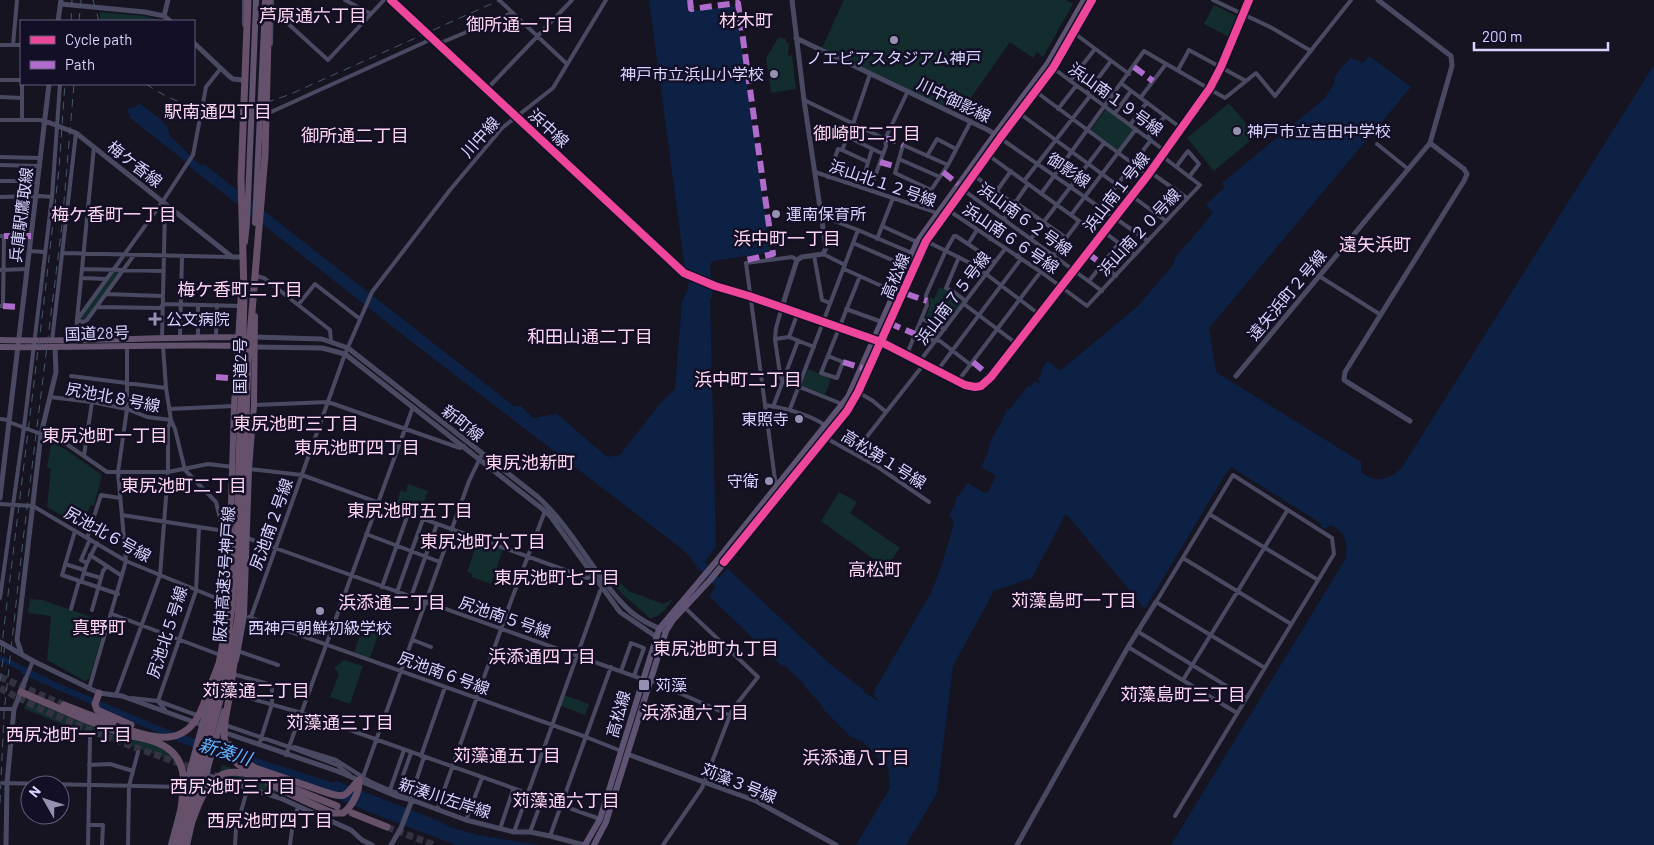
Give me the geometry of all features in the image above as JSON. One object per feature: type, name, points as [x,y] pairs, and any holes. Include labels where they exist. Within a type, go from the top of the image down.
[{"type":"highway","name":"阪神高速3号神戸線","points":[[174,845],[222,671],[234,588],[244,295],[241,178],[246,0]]},
{"type":"highway","name":"国道2号","points":[[174,845],[193,756],[220,655],[228,603],[234,406],[243,258],[247,223],[256,0]]},
{"type":"highway","name":"国道2号","points":[[184,845],[207,775],[221,724],[244,617],[254,405],[255,223],[265,0]]},
{"type":"highway","name":"阪神高速3号神戸線","points":[[184,845],[244,617],[250,334],[264,164],[271,0]]},
{"type":"highway","name":"国道28号","points":[[0,347],[76,340],[162,337],[254,337]]},
{"type":"highway","name":"国道28号","points":[[0,340],[18,344]]},
{"type":"highway","name":"国道28号","points":[[34,344],[55,348],[127,345],[254,347]]},
{"type":"highway","points":[[21,692],[86,720],[158,737],[178,735],[194,724],[204,704],[223,647],[234,588]]},
{"type":"highway","points":[[244,617],[236,650],[226,716],[224,736],[227,750],[232,758],[243,767],[336,806]]},
{"type":"highway","points":[[98,695],[95,706],[99,711],[129,730]]},
{"type":"highway","points":[[64,705],[129,730],[162,745],[173,753],[181,764],[184,783],[174,845]]},
{"type":"highway","points":[[226,716],[227,736],[231,749],[250,766],[340,796],[349,793],[359,781]]},
{"type":"highway","points":[[184,845],[206,789],[216,778],[233,772],[248,774],[336,814],[351,810],[386,827]]},
{"type":"highway","points":[[351,810],[359,781]]},
{"type":"main road","name":"高松線","points":[[721,560],[778,496],[847,411],[858,392],[882,322],[917,242],[939,216],[1048,64],[1084,0]]},
{"type":"main road","name":"高松線","points":[[594,845],[650,680],[662,630],[721,560],[848,397],[939,216],[948,210],[988,155],[997,136],[1019,113],[1053,68],[1092,0]]},
{"type":"main road","name":"高松線","points":[[662,630],[684,607],[708,576]]},
{"type":"main road","name":"高松線","points":[[624,752],[642,679],[660,639]]},
{"type":"main road","name":"高松線","points":[[584,845],[603,821]]},
{"type":"street","points":[[13,45],[17,0]]},
{"type":"street","points":[[164,16],[168,0]]},
{"type":"street","points":[[246,0],[242,98],[269,92],[273,10],[271,0]]},
{"type":"street","points":[[345,0],[371,14]]},
{"type":"street","points":[[273,10],[328,60],[384,0]]},
{"type":"street","name":"浜中線","points":[[391,0],[681,271],[715,286],[749,296]]},
{"type":"street","points":[[499,0],[567,64]]},
{"type":"street","points":[[488,90],[572,0]]},
{"type":"street","name":"川中線","points":[[360,319],[372,292],[450,190],[502,128],[552,88],[606,0]]},
{"type":"street","points":[[792,0],[804,100],[826,248],[823,254]]},
{"type":"street","points":[[1213,0],[1272,28],[1311,51]]},
{"type":"street","name":"浜山南１号線","points":[[981,386],[991,377],[1116,217],[1166,151],[1210,88],[1221,67],[1249,0]]},
{"type":"street","points":[[1041,194],[1106,107],[1144,51],[1225,98],[1256,73],[1275,96],[1350,0]]},
{"type":"street","points":[[1378,0],[1451,56],[1452,66],[1430,143],[1464,169],[1467,174],[1345,372],[1344,380],[1410,421]]},
{"type":"street","points":[[58,20],[61,2],[145,12],[164,16],[169,20]]},
{"type":"street","points":[[438,44],[512,13]]},
{"type":"street","points":[[1074,33],[1129,74]]},
{"type":"street","name":"川中御影線","points":[[796,38],[971,121],[997,136]]},
{"type":"street","points":[[271,112],[432,39]]},
{"type":"street","points":[[195,44],[233,78],[242,80]]},
{"type":"street","points":[[0,45],[20,45]]},
{"type":"street","points":[[1070,81],[1095,49]]},
{"type":"street","points":[[1178,70],[1189,50],[1246,81]]},
{"type":"street","points":[[990,239],[1026,183],[1072,120],[1111,61]]},
{"type":"street","points":[[1141,97],[1166,64]]},
{"type":"street","points":[[77,320],[163,201],[193,155],[206,87],[221,68]]},
{"type":"street","name":"浜山南１９号線","points":[[1053,68],[1166,151]]},
{"type":"street","points":[[842,150],[870,74]]},
{"type":"street","points":[[0,80],[20,82]]},
{"type":"street","points":[[1122,84],[1181,128]]},
{"type":"street","points":[[22,85],[22,120]]},
{"type":"street","points":[[0,598],[24,427],[52,197],[60,85]]},
{"type":"street","points":[[1058,109],[1076,86]]},
{"type":"street","points":[[49,87],[59,90]]},
{"type":"street","name":"兵庫駅鷹取線","points":[[0,498],[49,87]]},
{"type":"street","points":[[870,190],[886,146],[885,139],[908,91]]},
{"type":"street","points":[[1035,91],[1133,164],[1187,198]]},
{"type":"street","points":[[1115,113],[1131,91]]},
{"type":"street","points":[[0,98],[22,98]]},
{"type":"street","points":[[804,100],[885,139]]},
{"type":"street","points":[[1130,125],[1147,102]]},
{"type":"street","points":[[1019,113],[1166,222]]},
{"type":"street","points":[[1086,226],[1133,164],[1165,116]]},
{"type":"street","name":"梅ケ香線","points":[[0,120],[40,120],[76,133],[232,256],[243,258]]},
{"type":"street","points":[[948,166],[903,145],[895,173],[931,190],[948,166],[971,121]]},
{"type":"street","points":[[1071,215],[1136,129]]},
{"type":"street","points":[[22,656],[17,640],[42,434],[56,372],[55,348],[52,341],[76,133]]},
{"type":"street","name":"御影線","points":[[997,136],[1148,240]]},
{"type":"street","points":[[848,137],[883,154]]},
{"type":"street","points":[[927,156],[937,140],[956,149]]},
{"type":"street","points":[[937,371],[1001,286],[1031,239],[1104,143]]},
{"type":"street","name":"遠矢浜町２号線","points":[[1236,376],[1430,143]]},
{"type":"street","points":[[1376,144],[1408,169]]},
{"type":"street","points":[[76,340],[94,147]]},
{"type":"street","points":[[828,177],[838,149],[868,162]]},
{"type":"street","points":[[832,165],[864,176],[872,149]]},
{"type":"street","points":[[1176,167],[1188,151],[1199,164],[1189,177]]},
{"type":"street","points":[[988,155],[1100,236]]},
{"type":"street","name":"浜山南２０号線","points":[[1061,287],[1087,306],[1200,185],[1162,156]]},
{"type":"street","points":[[0,157],[40,158]]},
{"type":"street","points":[[899,159],[940,177]]},
{"type":"street","points":[[0,165],[40,166]]},
{"type":"street","points":[[996,192],[1011,171]]},
{"type":"street","name":"浜山北１２号線","points":[[815,172],[932,211],[939,216]]},
{"type":"street","points":[[973,175],[1066,238]]},
{"type":"street","points":[[0,181],[26,180],[38,183]]},
{"type":"street","points":[[1154,213],[1172,188]]},
{"type":"street","name":"浜山南６２号線","points":[[962,189],[1102,291]]},
{"type":"street","points":[[0,197],[52,197]]},
{"type":"street","points":[[877,238],[893,198]]},
{"type":"street","points":[[119,696],[160,575],[170,420],[162,337],[165,209],[163,201]]},
{"type":"street","name":"浜山南６６号線","points":[[948,210],[1061,287]]},
{"type":"street","points":[[822,216],[912,254]]},
{"type":"street","points":[[958,382],[1079,221]]},
{"type":"street","points":[[882,226],[917,242]]},
{"type":"street","points":[[790,409],[858,230]]},
{"type":"street","points":[[968,244],[977,230]]},
{"type":"street","points":[[1104,232],[1135,255]]},
{"type":"street","points":[[0,236],[4,236],[2,253],[3,306],[0,306]]},
{"type":"street","points":[[907,354],[927,305],[926,295],[954,236],[995,262]]},
{"type":"street","points":[[926,241],[959,257],[986,274],[1040,315]]},
{"type":"street","points":[[853,243],[906,266]]},
{"type":"street","points":[[1088,281],[1119,243]]},
{"type":"street","name":"浜山南７５号線","points":[[854,452],[886,412],[922,363],[936,340],[1005,249]]},
{"type":"street","points":[[29,251],[45,252]]},
{"type":"street","points":[[63,253],[232,256]]},
{"type":"street","points":[[842,404],[784,380],[780,374],[775,339],[776,328],[797,260],[802,257],[823,254],[860,276],[896,292]]},
{"type":"street","points":[[77,320],[82,322],[87,320],[134,255]]},
{"type":"street","points":[[814,255],[822,300],[830,303]]},
{"type":"street","points":[[180,338],[182,256]]},
{"type":"street","points":[[778,496],[749,296],[746,263],[792,257],[797,260]]},
{"type":"street","points":[[959,257],[946,288],[954,292],[997,330],[1017,344]]},
{"type":"street","points":[[1102,264],[1116,276]]},
{"type":"street","points":[[2,270],[27,269]]},
{"type":"street","points":[[82,269],[163,271]]},
{"type":"street","points":[[256,276],[264,278],[330,330],[331,341]]},
{"type":"street","points":[[828,356],[843,362],[837,378],[821,373],[860,276]]},
{"type":"street","points":[[1319,276],[1381,315]]},
{"type":"street","points":[[82,278],[107,279]]},
{"type":"street","points":[[298,304],[315,284],[360,319],[348,348]]},
{"type":"street","points":[[106,294],[162,296]]},
{"type":"street","points":[[749,296],[877,341],[907,354],[958,382],[975,387],[981,386]]},
{"type":"street","points":[[97,307],[160,308],[164,304],[240,306]]},
{"type":"street","points":[[198,305],[198,337]]},
{"type":"street","points":[[216,337],[217,306]]},
{"type":"street","points":[[846,309],[882,322]]},
{"type":"street","points":[[789,337],[798,312]]},
{"type":"street","points":[[922,319],[945,329]]},
{"type":"street","points":[[915,334],[940,341],[971,365]]},
{"type":"street","name":"新町線","points":[[254,337],[322,339],[348,348],[545,510],[620,612],[660,639]]},
{"type":"street","points":[[775,339],[789,337],[814,347]]},
{"type":"street","points":[[774,406],[798,341]]},
{"type":"street","points":[[89,689],[126,561],[118,472],[127,409],[127,345]]},
{"type":"street","name":"新町線","points":[[254,347],[322,348],[345,354],[464,446],[481,456],[553,510],[621,603],[646,623],[662,630]]},
{"type":"street","name":"尻池南２号線","points":[[244,617],[275,548],[348,348]]},
{"type":"street","points":[[71,376],[166,388]]},
{"type":"street","points":[[858,392],[886,412]]},
{"type":"street","name":"尻池北８号線","points":[[50,397],[92,402],[127,409],[147,417],[170,420]]},
{"type":"street","points":[[84,456],[92,402]]},
{"type":"street","points":[[254,405],[328,402],[460,448],[464,446]]},
{"type":"street","points":[[765,405],[790,409],[826,425],[832,430]]},
{"type":"street","points":[[169,408],[234,406]]},
{"type":"street","points":[[286,755],[413,406]]},
{"type":"street","points":[[0,419],[65,443],[107,472],[168,472],[208,464],[233,467]]},
{"type":"street","points":[[170,420],[175,429],[185,470],[216,502],[223,530]]},
{"type":"street","name":"高松第１号線","points":[[826,438],[854,452],[929,502]]},
{"type":"street","points":[[412,800],[397,792],[359,781],[377,740],[452,529],[481,456]]},
{"type":"street","points":[[250,469],[302,475],[587,578],[595,576]]},
{"type":"street","points":[[1017,845],[1137,631],[1233,475],[1332,538],[1334,554],[1175,816]]},
{"type":"street","points":[[87,563],[80,560],[101,495],[120,498]]},
{"type":"street","points":[[0,504],[33,506]]},
{"type":"street","name":"尻池北６号線","points":[[33,506],[126,561],[228,603]]},
{"type":"street","points":[[437,810],[545,510]]},
{"type":"street","points":[[1183,680],[1288,511]]},
{"type":"street","points":[[382,587],[408,514]]},
{"type":"street","points":[[1209,514],[1318,580]]},
{"type":"street","points":[[122,515],[223,530],[247,538]]},
{"type":"street","points":[[397,592],[423,519]]},
{"type":"street","points":[[411,597],[437,524]]},
{"type":"street","name":"尻池北５号線","points":[[166,712],[158,701],[196,591],[199,527]]},
{"type":"street","points":[[75,530],[62,575],[118,594]]},
{"type":"street","points":[[366,534],[440,562]]},
{"type":"street","name":"尻池南５号線","points":[[247,538],[642,679]]},
{"type":"street","points":[[71,609],[96,543]]},
{"type":"street","points":[[90,555],[122,576]]},
{"type":"street","points":[[1182,558],[1291,624]]},
{"type":"street","points":[[65,564],[101,578]]},
{"type":"street","points":[[92,610],[106,566]]},
{"type":"street","points":[[514,832],[599,594],[604,589]]},
{"type":"street","points":[[1156,602],[1265,668]]},
{"type":"street","points":[[663,845],[705,783],[729,715],[758,676],[684,607]]},
{"type":"street","points":[[112,614],[220,655]]},
{"type":"street","name":"尻池南６号線","points":[[244,617],[326,644],[624,752]]},
{"type":"street","points":[[1137,631],[1246,698]]},
{"type":"street","points":[[413,640],[431,647]]},
{"type":"street","name":"新湊川左岸線","points":[[0,642],[22,656],[98,695],[158,701],[337,765],[359,781]]},
{"type":"street","points":[[621,671],[631,643],[644,648],[634,676]]},
{"type":"street","points":[[1128,647],[1237,713]]},
{"type":"street","points":[[238,651],[278,665]]},
{"type":"street","points":[[6,845],[5,784],[14,709],[33,661]]},
{"type":"street","points":[[550,836],[611,667]]},
{"type":"street","points":[[232,674],[272,685],[272,704],[259,745]]},
{"type":"street","points":[[650,680],[729,715]]},
{"type":"street","points":[[391,845],[401,828],[412,800],[410,796],[445,687]]},
{"type":"street","points":[[228,692],[302,713],[603,821]]},
{"type":"street","name":"新湊川左岸線","points":[[119,696],[166,712],[202,728],[337,771],[396,796],[466,820],[514,832],[530,832],[584,845]]},
{"type":"street","points":[[0,709],[14,709]]},
{"type":"street","points":[[88,845],[90,738]]},
{"type":"street","points":[[390,790],[404,750]]},
{"type":"street","points":[[128,845],[129,786],[138,752]]},
{"type":"street","name":"苅藻３号線","points":[[624,752],[756,800],[836,845]]},
{"type":"street","points":[[397,792],[411,753]]},
{"type":"street","points":[[90,765],[110,764],[133,771]]},
{"type":"street","points":[[190,771],[280,798],[351,830],[362,840],[372,845]]},
{"type":"street","points":[[466,820],[482,778]]},
{"type":"street","points":[[5,784],[186,787]]},
{"type":"street","points":[[235,845],[236,829],[248,787]]},
{"type":"street","points":[[500,829],[514,790]]},
{"type":"street","points":[[530,832],[542,800]]},
{"type":"street","points":[[290,842],[293,822],[298,807]]},
{"type":"street","points":[[89,825],[103,825],[102,845]]},
{"type":"green space","points":[[844,0],[1066,0],[1073,4],[1043,57],[1037,52],[1033,58],[1010,42],[970,99],[953,93],[945,107],[822,48]]},
{"type":"green space","points":[[1214,5],[1239,17],[1229,37],[1204,24]]},
{"type":"green space","points":[[99,12],[145,16],[159,20],[101,20]]},
{"type":"green space","points":[[779,37],[786,39],[786,43],[789,43],[788,56],[792,55],[796,89],[771,93],[766,58]]},
{"type":"green space","points":[[1229,103],[1256,136],[1214,171],[1187,138]]},
{"type":"green space","points":[[1106,109],[1136,130],[1118,151],[1090,131]]},
{"type":"green space","points":[[114,271],[120,271],[120,273],[87,318],[83,319],[80,317]]},
{"type":"green space","points":[[939,287],[954,293],[963,300],[943,326],[926,317],[930,305],[930,297],[934,299]]},
{"type":"green space","points":[[808,369],[831,379],[825,395],[801,386]]},
{"type":"green space","points":[[52,443],[65,449],[102,475],[94,506],[90,505],[87,515],[83,514],[81,519],[71,521],[47,507],[51,469],[47,468]]},
{"type":"green space","points":[[408,484],[428,491],[424,502],[418,500],[413,514],[395,507],[401,490],[406,492]]},
{"type":"green space","points":[[839,492],[857,502],[850,513],[900,548],[886,568],[821,521]]},
{"type":"green space","points":[[478,540],[503,549],[491,584],[472,577],[472,574],[467,572]]},
{"type":"green space","points":[[619,582],[629,591],[663,604],[673,599],[660,614],[650,618],[615,586]]},
{"type":"green space","points":[[30,599],[42,600],[106,622],[89,679],[85,681],[47,660],[51,616],[28,613]]},
{"type":"green space","points":[[365,621],[381,627],[370,658],[354,652]]},
{"type":"green space","points":[[344,660],[363,666],[350,704],[330,697],[339,674],[334,668]]},
{"type":"green space","points":[[564,695],[589,704],[585,715],[561,706]]},
{"type":"green space","points":[[28,698],[156,744],[169,753],[178,763],[128,745],[89,735],[25,709]]},
{"type":"green space","points":[[222,765],[279,784],[275,794],[219,775]]},
{"type":"water","points":[[649,0],[687,0],[689,11],[736,6],[770,250],[766,253],[713,261],[710,264],[716,547],[698,570],[695,562],[682,549],[417,346],[185,163],[185,161],[129,117],[130,115],[127,111],[130,107],[134,108],[139,103],[159,118],[167,126],[170,136],[189,156],[202,166],[204,164],[514,406],[521,406],[533,418],[557,414],[607,457],[620,455],[659,405],[675,389],[682,302],[688,289],[690,271],[685,268]]},
{"type":"water","points":[[1369,56],[1411,87],[1209,328],[1216,372],[1361,462],[1361,472],[1366,476],[1376,479],[1391,476],[1401,469],[1654,65],[1654,845],[1171,845],[1346,558],[1346,543],[1339,530],[1330,525],[1325,529],[1320,526],[1322,524],[1231,467],[1145,609],[1068,516],[1065,515],[1032,578],[994,591],[953,666],[937,793],[906,845],[856,845],[890,788],[888,767],[863,742],[850,736],[823,709],[804,684],[784,665],[782,666],[709,596],[716,586],[715,583],[728,568],[831,665],[876,700],[874,691],[931,593],[954,524],[949,516],[956,502],[955,500],[968,483],[985,493],[988,492],[995,478],[995,475],[981,467],[988,453],[990,442],[1007,409],[1009,410],[1028,386],[1032,386],[1034,381],[1040,384],[1041,382],[1038,379],[1042,373],[1042,368],[1048,361],[1060,371],[1138,306],[1173,265],[1175,258],[1213,213],[1206,205],[1225,187],[1222,183],[1324,99],[1334,84],[1335,77],[1340,69],[1351,58],[1363,63]]},
{"type":"water","name":"新湊川","points":[[0,655],[62,685],[171,731],[334,783],[336,781],[453,828],[477,835],[540,845],[456,845],[256,766],[186,745],[21,674],[21,671],[0,661]]},
{"type":"waterway","points":[[696,559],[724,589]]},
{"type":"tunnel","points":[[0,677],[64,705]]},
{"type":"tunnel","points":[[0,688],[80,726],[219,777]]},
{"type":"tunnel","points":[[387,827],[434,845]]},
{"type":"railway","points":[[71,20],[72,0]]},
{"type":"railway","points":[[79,20],[81,0]]},
{"type":"railway","points":[[93,0],[99,20]]},
{"type":"railway","points":[[148,85],[182,103],[200,107],[218,109],[255,105],[293,93],[500,0]]},
{"type":"railway","points":[[1,652],[59,169],[65,85]]},
{"type":"railway","points":[[0,803],[4,713],[23,540],[62,225],[74,85]]},
{"type":"railway","points":[[0,681],[5,645]]},
{"type":"marked path","points":[[690,0],[691,9],[738,3],[773,254],[746,260]]},
{"type":"marked path","points":[[1134,67],[1153,81]]},
{"type":"marked path","points":[[885,139],[891,139],[903,145]]},
{"type":"marked path","points":[[880,162],[897,167]]},
{"type":"marked path","points":[[943,172],[958,184]]},
{"type":"marked path","points":[[864,176],[874,179]]},
{"type":"marked path","points":[[4,236],[31,236]]},
{"type":"marked path","points":[[1087,253],[1102,264]]},
{"type":"marked path","points":[[907,294],[927,301]]},
{"type":"marked path","points":[[3,306],[19,307]]},
{"type":"marked path","points":[[889,323],[915,334]]},
{"type":"marked path","points":[[843,362],[862,368]]},
{"type":"marked path","points":[[973,362],[991,377]]},
{"type":"marked path","points":[[216,377],[229,378]]},
{"type":"cycle path","points":[[391,0],[684,273],[715,286],[881,342],[965,385],[975,387],[981,386],[991,377],[1148,175],[1210,88],[1221,67],[1249,0]]},
{"type":"cycle path","points":[[724,562],[847,411],[858,392],[926,241],[1053,68],[1092,0]]},
{"type":"place","name":"ノエビアスタジアム神戸","points":[[894,40]]},
{"type":"place","name":"神戸市立浜山小学校","points":[[774,74]]},
{"type":"place","name":"神戸市立吉田中学校","points":[[1237,131]]},
{"type":"place","name":"運南保育所","points":[[776,214]]},
{"type":"place","name":"公文病院","points":[[155,319]]},
{"type":"place","name":"東照寺","points":[[799,419]]},
{"type":"place","name":"守衛","points":[[769,481]]},
{"type":"place","name":"西神戸朝鮮初級学校","points":[[320,611]]},
{"type":"place","name":"苅藻","points":[[644,685]]},
{"type":"district","name":"芦原通六丁目","points":[[313,16]]},
{"type":"district","name":"材木町","points":[[746,21]]},
{"type":"district","name":"御所通一丁目","points":[[520,25]]},
{"type":"district","name":"駅南通四丁目","points":[[218,112]]},
{"type":"district","name":"御崎町二丁目","points":[[867,134]]},
{"type":"district","name":"御所通二丁目","points":[[355,136]]},
{"type":"district","name":"梅ケ香町一丁目","points":[[114,215]]},
{"type":"district","name":"浜中町一丁目","points":[[787,239]]},
{"type":"district","name":"遠矢浜町","points":[[1375,245]]},
{"type":"district","name":"梅ケ香町二丁目","points":[[240,290]]},
{"type":"district","name":"和田山通二丁目","points":[[590,337]]},
{"type":"district","name":"浜中町二丁目","points":[[748,380]]},
{"type":"district","name":"東尻池町三丁目","points":[[296,424]]},
{"type":"district","name":"東尻池町一丁目","points":[[105,436]]},
{"type":"district","name":"東尻池町四丁目","points":[[357,448]]},
{"type":"district","name":"東尻池新町","points":[[530,463]]},
{"type":"district","name":"東尻池町二丁目","points":[[184,486]]},
{"type":"district","name":"東尻池町五丁目","points":[[410,511]]},
{"type":"district","name":"東尻池町六丁目","points":[[483,542]]},
{"type":"district","name":"高松町","points":[[875,570]]},
{"type":"district","name":"東尻池町七丁目","points":[[557,578]]},
{"type":"district","name":"苅藻島町一丁目","points":[[1074,601]]},
{"type":"district","name":"浜添通二丁目","points":[[392,603]]},
{"type":"district","name":"真野町","points":[[99,628]]},
{"type":"district","name":"東尻池町九丁目","points":[[716,649]]},
{"type":"district","name":"浜添通四丁目","points":[[542,657]]},
{"type":"district","name":"苅藻通二丁目","points":[[256,691]]},
{"type":"district","name":"苅藻島町三丁目","points":[[1183,695]]},
{"type":"district","name":"浜添通六丁目","points":[[695,713]]},
{"type":"district","name":"苅藻通三丁目","points":[[340,723]]},
{"type":"district","name":"西尻池町一丁目","points":[[69,735]]},
{"type":"district","name":"苅藻通五丁目","points":[[507,756]]},
{"type":"district","name":"浜添通八丁目","points":[[856,758]]},
{"type":"district","name":"西尻池町三丁目","points":[[233,787]]},
{"type":"district","name":"苅藻通六丁目","points":[[566,801]]},
{"type":"district","name":"西尻池町四丁目","points":[[270,821]]}]
